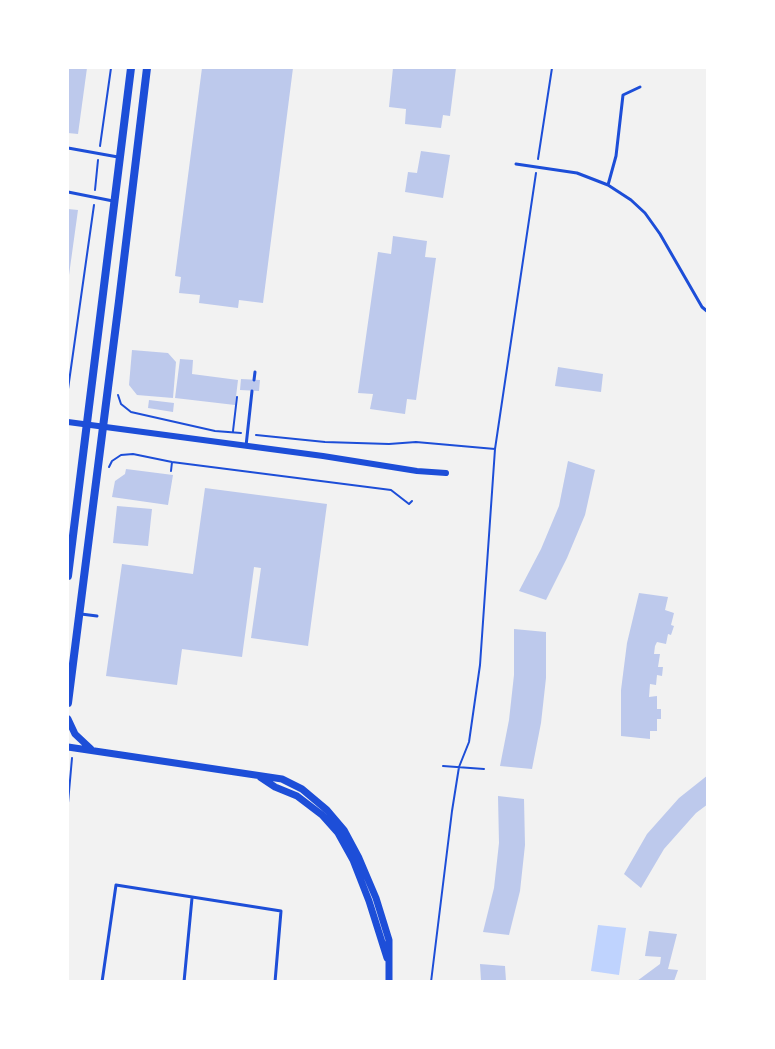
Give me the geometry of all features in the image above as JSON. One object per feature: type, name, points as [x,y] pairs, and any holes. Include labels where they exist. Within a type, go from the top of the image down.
[{"type":"main road","points":[[68,576],[68,560],[131,68]]},
{"type":"main road","points":[[68,703],[147,68]]},
{"type":"street","points":[[68,422],[417,471],[447,473]]},
{"type":"street","points":[[68,719],[75,735],[94,751]]},
{"type":"street","points":[[68,747],[258,775],[275,787],[297,796],[322,814],[338,833],[353,860],[369,901],[390,969],[389,981]]},
{"type":"lane","points":[[608,185],[616,156],[623,95],[640,87]]},
{"type":"lane","points":[[68,148],[120,157]]},
{"type":"lane","points":[[516,164],[577,173],[608,185],[631,200],[645,213],[660,234],[702,307],[708,312]]},
{"type":"lane","points":[[68,192],[114,202]]},
{"type":"lane","points":[[254,380],[255,372]]},
{"type":"lane","points":[[246,446],[252,391]]},
{"type":"lane","points":[[79,614],[97,616]]},
{"type":"lane","points":[[102,981],[116,885],[281,911],[275,981]]},
{"type":"lane","points":[[184,981],[192,898]]},
{"type":"path","points":[[68,389],[111,68]]},
{"type":"path","points":[[431,981],[450,822],[459,767],[469,742],[480,666],[495,449],[552,68]]},
{"type":"path","points":[[233,431],[237,397]]},
{"type":"path","points":[[121,404],[131,412],[215,430],[248,434],[325,442],[389,444],[416,442],[495,449]]},
{"type":"path","points":[[174,414],[174,420]]},
{"type":"path","points":[[106,473],[112,461],[121,455],[133,454],[172,462],[391,490],[409,504],[412,501]]},
{"type":"path","points":[[171,471],[172,462]]},
{"type":"path","points":[[443,766],[484,769]]},
{"type":"water","points":[[598,925],[626,928],[619,975],[591,971]]},
{"type":"building","points":[[68,68],[87,68],[78,134],[68,133]]},
{"type":"building","points":[[202,68],[293,68],[263,303],[239,300],[238,308],[199,303],[200,295],[179,293],[181,277],[175,276]]},
{"type":"building","points":[[393,68],[456,68],[450,116],[443,115],[441,128],[405,124],[406,109],[389,107]]},
{"type":"building","points":[[421,151],[450,155],[443,198],[405,192],[408,172],[417,173]]},
{"type":"building","points":[[68,209],[78,210],[69,275],[68,275]]},
{"type":"building","points":[[393,236],[427,241],[425,257],[436,258],[416,400],[407,399],[405,414],[370,409],[373,394],[358,393],[378,252],[391,254]]},
{"type":"building","points":[[132,350],[168,353],[176,362],[173,398],[137,395],[129,385]]},
{"type":"building","points":[[180,359],[193,360],[192,374],[238,380],[235,405],[175,398]]},
{"type":"building","points":[[558,367],[603,374],[601,392],[555,386]]},
{"type":"building","points":[[241,379],[260,380],[259,391],[240,390]]},
{"type":"building","points":[[149,400],[174,403],[173,412],[148,408]]},
{"type":"building","points":[[568,461],[595,470],[585,515],[546,600],[519,591],[541,549],[559,506]]},
{"type":"building","points":[[126,469],[173,475],[168,505],[112,497],[115,481],[125,474]]},
{"type":"building","points":[[205,488],[327,504],[308,646],[251,638],[261,568],[254,567],[242,657],[182,649],[177,685],[106,676],[122,564],[193,574]]},
{"type":"building","points":[[117,506],[152,509],[148,546],[113,543]]},
{"type":"building","points":[[639,593],[668,597],[665,610],[674,613],[671,625],[674,626],[671,635],[668,634],[666,644],[657,642],[655,646],[654,654],[660,654],[658,667],[663,667],[662,676],[657,675],[656,685],[650,684],[649,697],[657,696],[657,709],[661,709],[661,719],[657,719],[657,731],[650,731],[650,739],[621,736],[621,690],[627,643]]},
{"type":"building","points":[[514,629],[546,632],[546,678],[541,723],[532,769],[500,766],[509,720],[514,675]]},
{"type":"building","points":[[708,775],[708,804],[696,813],[664,849],[641,888],[624,874],[647,834],[679,798]]},
{"type":"building","points":[[498,796],[524,799],[525,845],[520,891],[509,935],[483,932],[494,888],[499,843]]},
{"type":"building","points":[[649,931],[677,934],[668,969],[678,970],[674,981],[637,981],[660,964],[661,957],[645,956]]},
{"type":"building","points":[[480,964],[505,966],[506,981],[481,981]]}]
